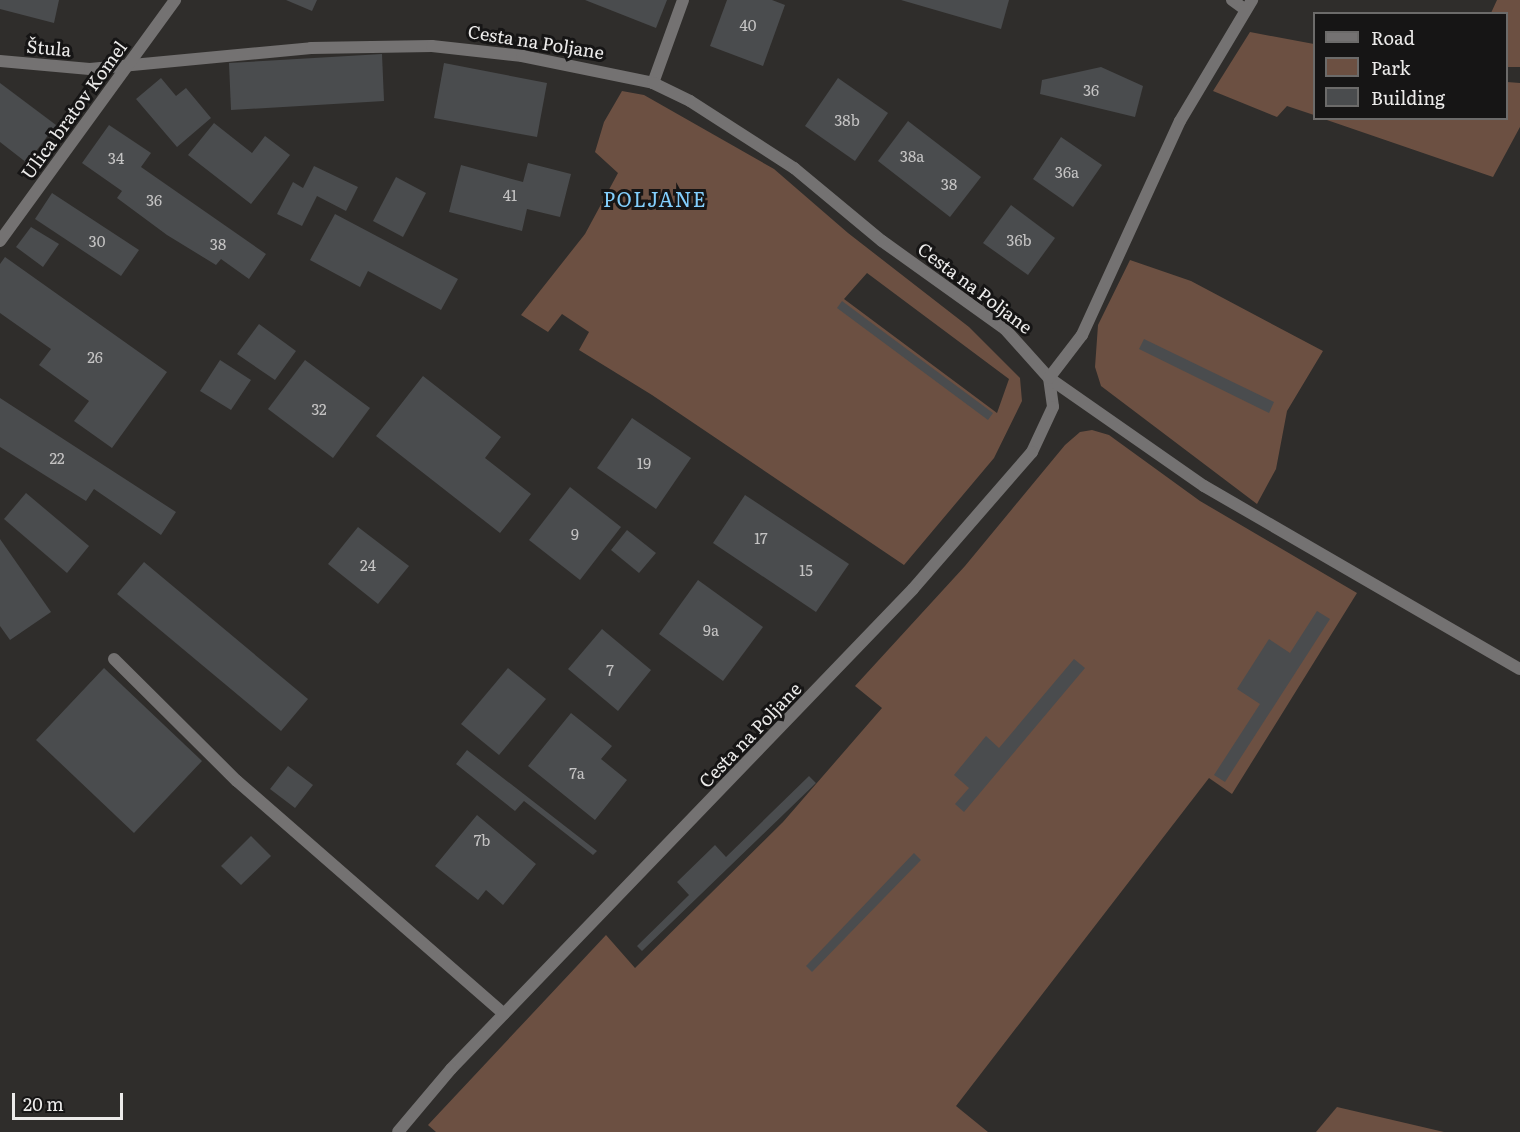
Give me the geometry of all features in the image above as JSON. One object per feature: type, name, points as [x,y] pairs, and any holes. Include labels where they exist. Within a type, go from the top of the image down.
[{"type":"street","name":"Ulica bratov Komel","points":[[0,241],[175,0]]},
{"type":"street","points":[[653,83],[683,0]]},
{"type":"street","points":[[1232,0],[1249,5],[1179,121],[1082,335],[1049,378],[1204,486],[1520,669]]},
{"type":"street","name":"Cesta na Poljane","points":[[130,65],[311,48],[432,46],[522,56],[653,83],[690,101],[794,168],[882,241],[1005,329],[1049,378],[1053,407],[1032,452],[913,589],[815,694],[504,1014],[398,1132]]},
{"type":"street","name":"Štula","points":[[0,62],[90,69],[130,65]]},
{"type":"street","points":[[114,659],[237,781],[504,1014]]},
{"type":"green space","points":[[1497,0],[1520,0],[1520,67],[1508,67],[1508,12],[1491,12]]},
{"type":"green space","points":[[1250,32],[1313,44],[1313,115],[1287,106],[1277,117],[1213,91]]},
{"type":"green space","points":[[1508,82],[1520,83],[1520,127],[1493,177],[1327,120],[1508,120]]},
{"type":"green space","points":[[622,91],[644,95],[774,169],[848,233],[969,327],[1020,378],[1022,401],[994,458],[904,565],[652,395],[579,350],[589,332],[562,314],[548,332],[521,315],[585,234],[618,173],[595,152],[604,122]],"holes":[[[867,273],[1009,379],[997,413],[844,299]]]},
{"type":"green space","points":[[1130,260],[1191,281],[1323,351],[1287,411],[1276,469],[1257,504],[1101,386],[1095,367],[1098,325]]},
{"type":"green space","points":[[1092,430],[1109,435],[1200,501],[1357,593],[1232,794],[1209,778],[956,1106],[988,1132],[436,1132],[428,1125],[606,935],[635,968],[783,822],[882,708],[855,686],[965,566],[1065,445],[1080,432]]},
{"type":"green space","points":[[1337,1107],[1444,1132],[1316,1132]]},
{"type":"building","points":[[0,0],[59,0],[54,23],[0,9]]},
{"type":"building","points":[[286,0],[317,0],[312,11]]},
{"type":"building","points":[[585,0],[667,0],[656,28]]},
{"type":"building","points":[[727,0],[772,0],[785,5],[763,66],[710,46]]},
{"type":"building","points":[[901,0],[1009,0],[1001,29]]},
{"type":"building","points":[[382,54],[384,101],[231,110],[229,63]]},
{"type":"building","points":[[444,63],[547,83],[537,137],[434,118]]},
{"type":"building","points":[[1101,67],[1143,86],[1135,117],[1040,94],[1042,80]]},
{"type":"building","points":[[161,78],[176,96],[186,88],[211,118],[177,147],[136,99]]},
{"type":"building","points":[[838,78],[888,113],[855,161],[805,126]]},
{"type":"building","points":[[0,83],[56,125],[27,163],[0,142]]},
{"type":"building","points":[[908,121],[981,177],[950,217],[878,161]]},
{"type":"building","points":[[214,123],[252,153],[265,136],[290,155],[251,204],[188,155]]},
{"type":"building","points":[[109,125],[151,153],[141,167],[266,254],[249,279],[221,259],[216,265],[167,235],[117,198],[122,191],[82,163]]},
{"type":"building","points":[[1061,137],[1102,165],[1073,207],[1033,179]]},
{"type":"building","points":[[528,163],[571,174],[560,217],[527,209],[522,231],[449,212],[461,165],[523,182]]},
{"type":"building","points":[[314,166],[358,187],[346,211],[317,196],[302,226],[277,214],[293,182],[303,188]]},
{"type":"building","points":[[396,177],[426,193],[403,237],[373,221]]},
{"type":"building","points":[[52,193],[139,250],[121,276],[35,219]]},
{"type":"building","points":[[1011,205],[1055,238],[1028,275],[983,243]]},
{"type":"building","points":[[335,214],[458,279],[441,310],[368,271],[360,287],[310,260]]},
{"type":"building","points":[[31,227],[59,244],[43,267],[16,247]]},
{"type":"building","points":[[5,257],[167,372],[112,448],[74,421],[89,401],[39,365],[51,349],[0,313],[0,264]]},
{"type":"building","points":[[842,301],[993,413],[988,420],[837,308]]},
{"type":"building","points":[[259,324],[296,351],[275,380],[237,354]]},
{"type":"building","points":[[1144,339],[1274,402],[1269,413],[1139,349]]},
{"type":"building","points":[[220,360],[251,380],[231,410],[200,391]]},
{"type":"building","points":[[305,360],[370,408],[333,458],[268,409]]},
{"type":"building","points":[[423,376],[501,437],[485,458],[531,494],[500,533],[376,436]]},
{"type":"building","points":[[0,398],[176,512],[161,535],[94,489],[86,501],[0,447]]},
{"type":"building","points":[[632,418],[691,458],[656,509],[597,468]]},
{"type":"building","points":[[570,487],[621,527],[580,580],[529,540]]},
{"type":"building","points":[[26,493],[89,546],[67,573],[4,519]]},
{"type":"building","points":[[745,495],[849,564],[816,612],[713,543]]},
{"type":"building","points":[[358,527],[409,566],[378,604],[328,564]]},
{"type":"building","points":[[627,530],[656,553],[639,573],[611,550]]},
{"type":"building","points":[[0,539],[51,612],[10,640],[0,626]]},
{"type":"building","points":[[144,562],[308,699],[281,731],[117,594]]},
{"type":"building","points":[[698,580],[763,627],[723,681],[659,634]]},
{"type":"building","points":[[1317,611],[1330,619],[1225,782],[1214,775],[1260,704],[1237,689],[1269,639],[1290,653]]},
{"type":"building","points":[[602,629],[651,670],[618,711],[568,669]]},
{"type":"building","points":[[1074,659],[1085,668],[964,812],[955,804],[969,788],[954,775],[986,736],[999,748]]},
{"type":"building","points":[[104,668],[202,761],[134,833],[36,740]]},
{"type":"building","points":[[508,668],[546,699],[499,755],[461,724]]},
{"type":"building","points":[[571,713],[612,746],[601,759],[627,780],[595,820],[528,766]]},
{"type":"building","points":[[467,750],[597,851],[593,855],[524,801],[515,811],[456,764]]},
{"type":"building","points":[[288,766],[313,785],[295,808],[270,789]]},
{"type":"building","points":[[809,776],[816,783],[642,951],[637,946],[689,895],[677,882],[715,845],[726,857]]},
{"type":"building","points":[[477,815],[536,864],[503,905],[486,890],[478,900],[435,866]]},
{"type":"building","points":[[251,836],[271,856],[241,885],[221,866]]},
{"type":"building","points":[[914,853],[921,860],[812,972],[806,966]]},
{"type":"district","name":"POLJANE","points":[[655,198]]}]
